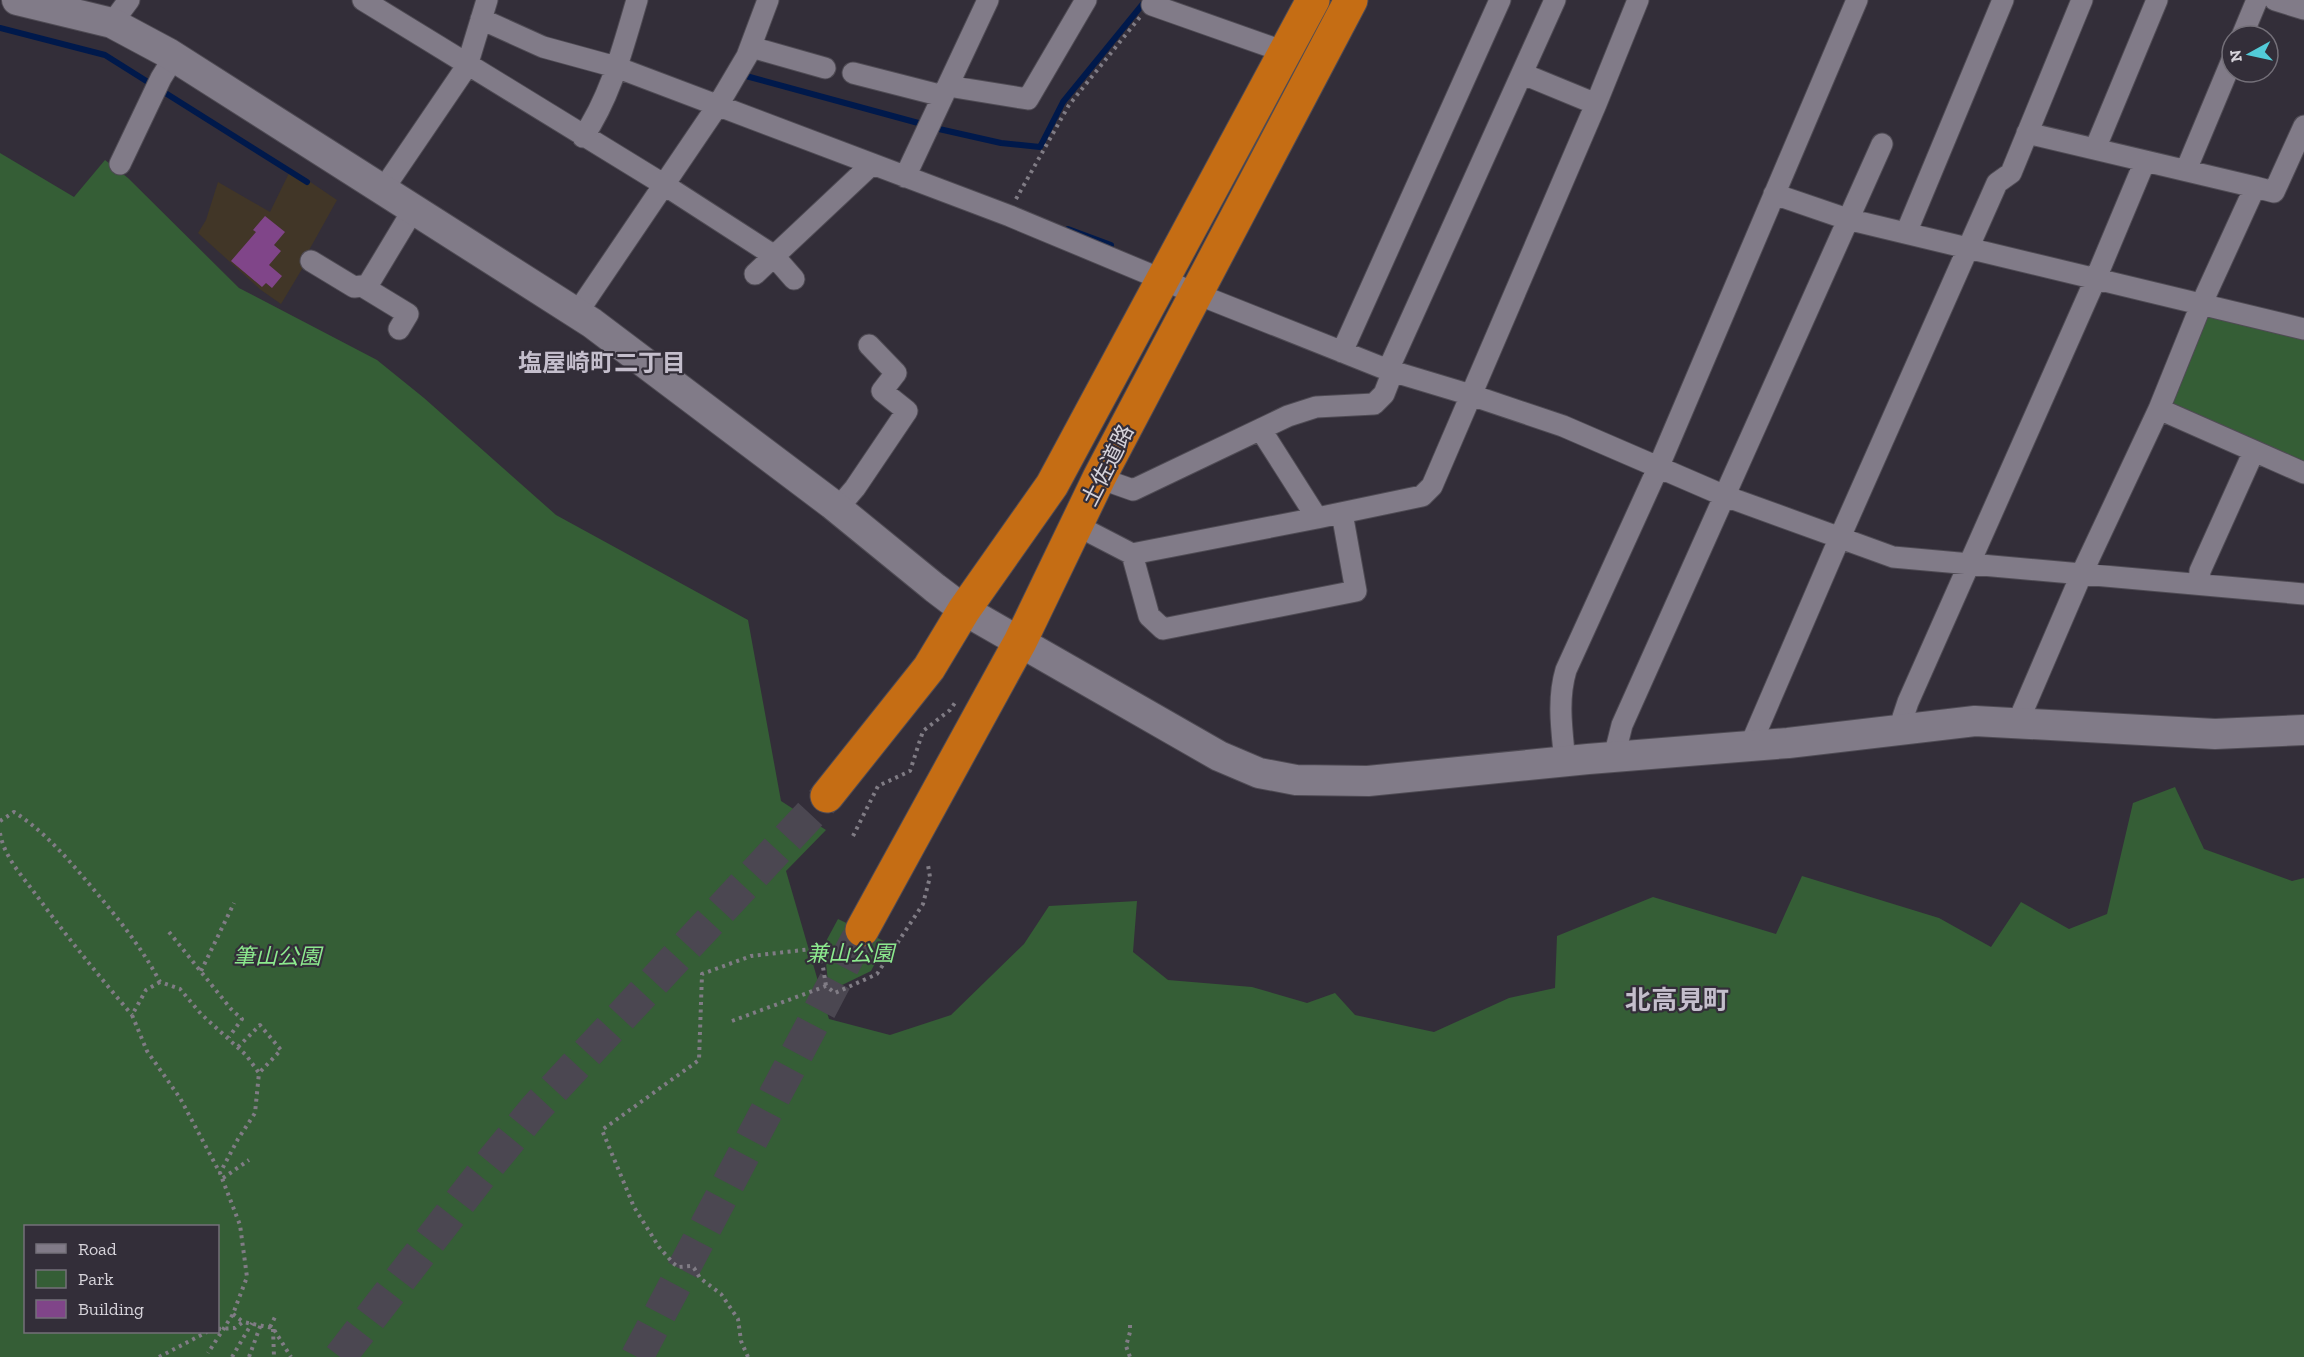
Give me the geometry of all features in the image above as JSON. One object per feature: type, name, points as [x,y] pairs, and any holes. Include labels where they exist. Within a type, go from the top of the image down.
[{"type":"highway","name":"土佐道路","points":[[827,796],[929,668],[964,610],[1052,485],[1313,0]]},
{"type":"highway","name":"土佐道路","points":[[862,930],[1020,642],[1099,478],[1351,0]]},
{"type":"street","points":[[17,0],[120,11],[174,57],[577,313],[838,508],[964,610],[1219,756],[1259,772],[1296,780],[1368,781],[1750,746],[1975,721],[2215,734],[2304,730]]},
{"type":"street","points":[[363,0],[467,66],[663,184],[773,255],[794,279]]},
{"type":"street","points":[[583,137],[597,117],[616,67],[637,0]]},
{"type":"street","points":[[577,313],[718,105],[751,47],[768,0]]},
{"type":"street","points":[[905,177],[988,0]]},
{"type":"street","points":[[853,73],[946,91],[1028,99],[1086,0]]},
{"type":"street","points":[[1342,352],[1500,0]]},
{"type":"street","points":[[1099,478],[1133,490],[1288,416],[1316,407],[1374,404],[1384,394],[1391,371],[1555,0]]},
{"type":"street","points":[[1076,525],[1132,554],[1422,496],[1431,486],[1471,395],[1596,104],[1638,0]]},
{"type":"street","points":[[1564,762],[1560,688],[1566,670],[1658,468],[1857,0]]},
{"type":"street","points":[[1906,233],[2002,0]]},
{"type":"street","points":[[1750,746],[1997,183],[2011,173],[2082,0]]},
{"type":"street","points":[[2095,149],[2157,0]]},
{"type":"street","points":[[2247,24],[2257,0]]},
{"type":"street","points":[[2275,0],[2304,9]]},
{"type":"street","points":[[1152,5],[1285,52]]},
{"type":"street","points":[[382,191],[467,66],[484,9],[543,47],[616,67],[718,105],[1010,216],[1391,371],[1563,426],[1725,496],[1893,556],[2304,594]]},
{"type":"street","points":[[751,47],[825,68]]},
{"type":"street","points":[[120,164],[161,78],[174,57]]},
{"type":"street","points":[[1523,74],[1596,104]]},
{"type":"street","points":[[2186,170],[2222,84]]},
{"type":"street","points":[[2027,133],[2274,192],[2304,126]]},
{"type":"street","points":[[1617,757],[1617,745],[1622,725],[1882,144]]},
{"type":"street","points":[[1903,730],[1903,717],[1908,702],[2096,278],[2145,161]]},
{"type":"street","points":[[755,274],[872,164]]},
{"type":"street","points":[[2018,722],[2082,573],[2159,409],[2202,304],[2255,187]]},
{"type":"street","points":[[1774,194],[1847,219],[2304,328]]},
{"type":"street","points":[[366,288],[413,210]]},
{"type":"street","points":[[311,261],[354,287],[366,288],[408,314],[399,329]]},
{"type":"street","points":[[838,508],[855,488],[907,411],[882,391],[896,373],[869,345]]},
{"type":"street","points":[[2159,409],[2304,473]]},
{"type":"street","points":[[1261,430],[1317,518]]},
{"type":"street","points":[[2199,584],[2200,571],[2254,451]]},
{"type":"street","points":[[1132,554],[1149,616],[1163,629],[1356,591],[1342,513]]},
{"type":"path","points":[[1010,216],[1014,202],[1068,105],[1152,5]]},
{"type":"path","points":[[853,836],[878,786],[910,771],[923,730],[950,711],[960,694]]},
{"type":"path","points":[[0,821],[14,812],[30,822],[66,857],[123,924],[160,981],[180,989],[201,1014],[229,1037],[259,1073]]},
{"type":"path","points":[[0,833],[2,843],[14,864],[70,940],[132,1015],[147,1051],[180,1098],[223,1178],[240,1225],[247,1277],[234,1314],[208,1353]]},
{"type":"path","points":[[201,971],[234,903]]},
{"type":"path","points":[[169,932],[231,1009],[242,1019],[229,1037]]},
{"type":"path","points":[[748,1357],[741,1341],[738,1319],[721,1294],[700,1278],[691,1266],[678,1267],[659,1247],[634,1207],[602,1130],[699,1060],[702,974],[751,956],[820,948],[826,986]]},
{"type":"path","points":[[132,1015],[146,990],[160,981]]},
{"type":"path","points":[[220,1173],[237,1139],[255,1113],[259,1073],[281,1050],[260,1025],[238,1047]]},
{"type":"path","points":[[223,1178],[249,1160]]},
{"type":"path","points":[[234,1314],[243,1322]]},
{"type":"path","points":[[274,1317],[271,1327],[274,1357]]},
{"type":"path","points":[[219,1329],[235,1328],[243,1322],[271,1327],[291,1357]]},
{"type":"path","points":[[232,1357],[253,1322]]},
{"type":"path","points":[[249,1357],[261,1324]]},
{"type":"path","points":[[1130,1325],[1126,1346],[1130,1357]]},
{"type":"path","points":[[159,1357],[205,1333]]},
{"type":"shaded area","points":[[291,169],[337,200],[308,252],[311,254],[281,304],[261,290],[198,233],[206,220],[218,182],[270,212]]},
{"type":"green space","name":"筆山公園","points":[[0,153],[74,197],[105,160],[128,178],[239,288],[377,360],[424,398],[556,515],[748,620],[781,801],[826,830],[786,871],[829,1019],[890,1035],[951,1015],[1024,944],[1049,906],[1137,901],[1133,952],[1168,980],[1252,987],[1307,1003],[1335,993],[1355,1015],[1434,1032],[1509,998],[1555,988],[1557,936],[1653,897],[1776,934],[1802,876],[1939,918],[1991,947],[2021,902],[2069,929],[2107,914],[2133,803],[2175,787],[2204,849],[2292,881],[2304,878],[2304,1357],[0,1357]]},
{"type":"green space","points":[[2206,312],[2304,334],[2304,467],[2171,405]]},
{"type":"green space","name":"兼山公園","points":[[838,919],[886,942],[871,971],[836,988],[828,982],[824,945]]},
{"type":"building","points":[[265,216],[285,232],[274,245],[281,251],[269,265],[282,276],[272,288],[266,283],[262,287],[231,261],[256,232],[253,230]]},
{"type":"waterway","points":[[939,129],[1001,143],[1040,147],[1063,102],[1146,0]]},
{"type":"waterway","points":[[0,28],[105,55],[307,182]]},
{"type":"waterway","points":[[746,76],[922,124]]},
{"type":"waterway","points":[[1068,229],[1111,245]]},
{"type":"tunnel","points":[[340,1357],[480,1176],[536,1108],[827,796]]},
{"type":"tunnel","points":[[637,1357],[862,930]]},
{"type":"district","name":"塩屋崎町二丁目","points":[[602,363]]},
{"type":"district","name":"北高見町","points":[[1677,1000]]}]
